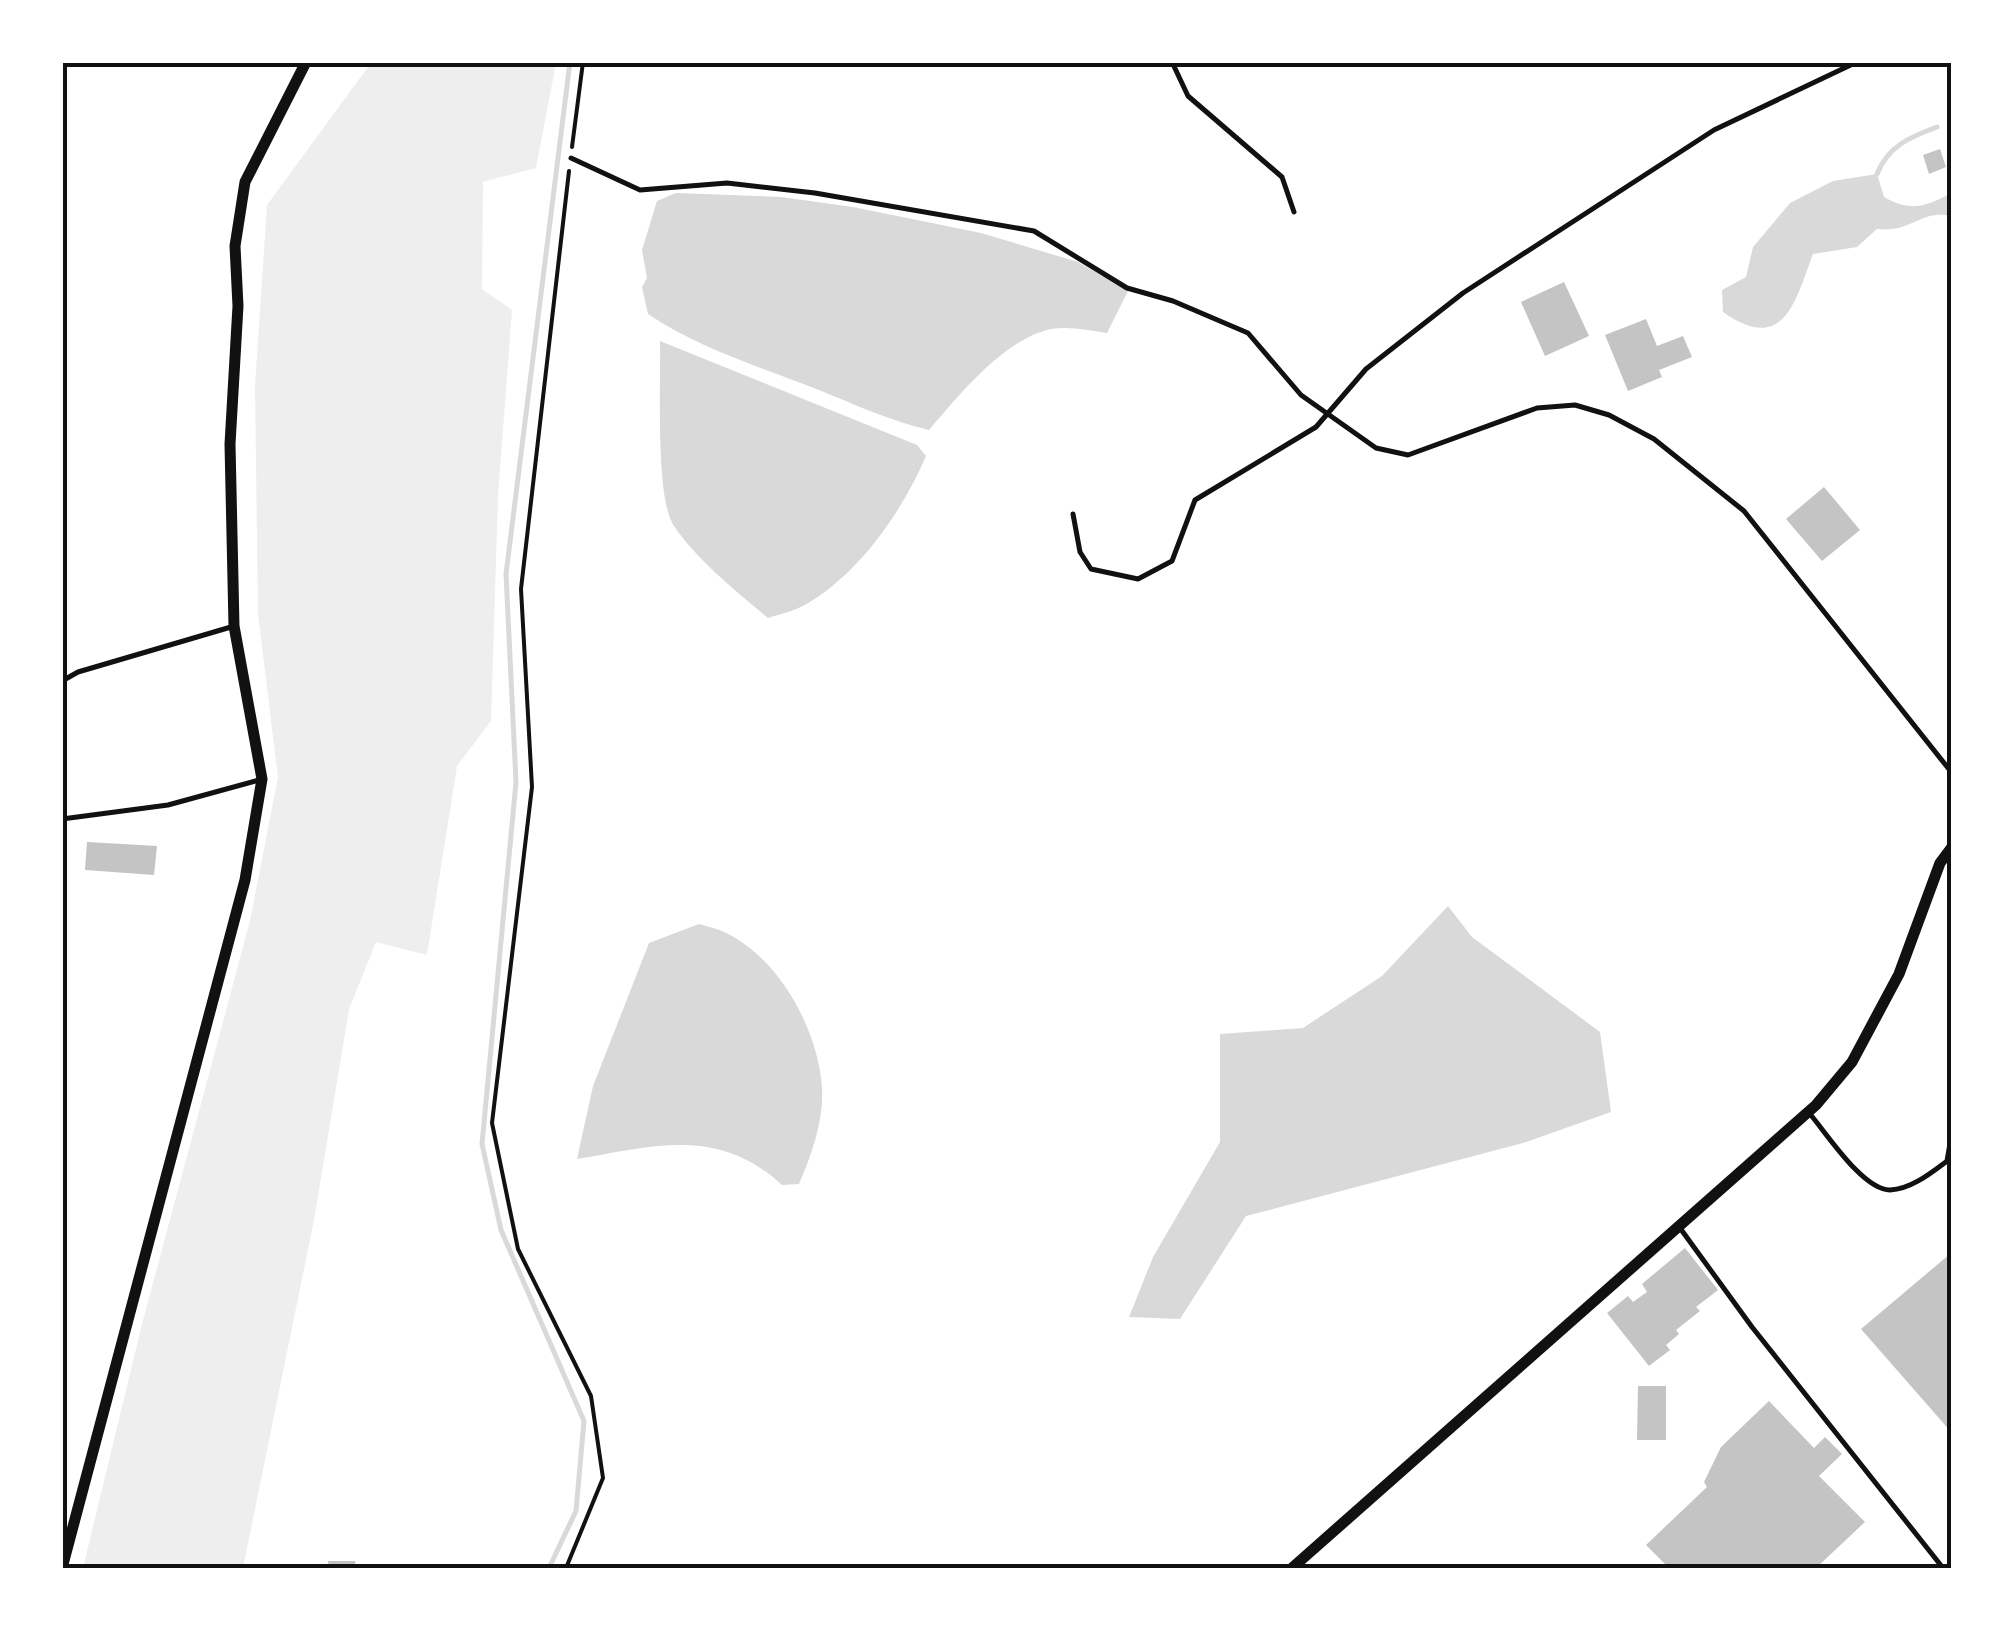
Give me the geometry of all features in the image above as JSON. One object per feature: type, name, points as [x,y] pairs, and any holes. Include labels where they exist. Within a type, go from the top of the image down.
[{"type":"street","points":[[62,1568],[245,880],[262,779],[234,626],[230,444],[238,306],[235,246],[245,182],[306,62]]},
{"type":"street","points":[[1292,1568],[1808,1112],[1852,1062],[1899,974],[1940,863],[1952,847]]},
{"type":"lane","points":[[1172,62],[1188,96],[1282,177],[1294,212]]},
{"type":"lane","points":[[1072,514],[1080,552],[1091,569],[1138,579],[1172,561],[1195,500],[1316,427],[1366,369],[1463,293],[1714,130],[1858,62]]},
{"type":"lane","points":[[571,158],[640,190],[727,183],[815,192],[1034,231],[1128,288],[1248,333],[1301,395],[1376,448],[1408,455],[1537,408],[1575,405],[1609,415],[1654,439],[1744,511],[1952,773]]},
{"type":"lane","points":[[62,681],[78,672],[234,626]]},
{"type":"lane","points":[[62,820],[168,805],[262,779]]},
{"type":"lane","points":[[1808,1112],[1866,1182],[1889,1190],[1922,1180],[1950,1163],[1952,1132]]},
{"type":"lane","points":[[1680,1228],[1752,1327],[1944,1568]]},
{"type":"path","points":[[566,1568],[604,1478],[591,1396],[518,1250],[492,1123],[532,786],[521,589],[583,62]]},
{"type":"shaded area","points":[[371,63],[556,63],[536,168],[483,182],[482,289],[512,310],[498,496],[491,721],[457,766],[427,955],[376,942],[349,1009],[314,1220],[243,1568],[83,1568],[142,1324],[250,921],[278,777],[258,614],[255,386],[267,205]]},
{"type":"shaded area","points":[[1877,174],[1884,197],[1902,205],[1926,204],[1951,193],[1951,216],[1932,216],[1899,228],[1877,229],[1857,247],[1813,254],[1793,305],[1774,325],[1760,328],[1744,324],[1723,312],[1722,290],[1746,277],[1753,247],[1790,203],[1833,181]]},
{"type":"shaded area","points":[[676,193],[781,197],[981,233],[1078,262],[1128,291],[1107,333],[1051,329],[1016,344],[984,370],[929,430],[731,356],[648,314],[642,287],[647,278],[642,250],[657,201]]},
{"type":"shaded area","points":[[660,341],[917,445],[926,456],[905,499],[877,540],[843,577],[805,605],[768,618],[705,563],[674,526],[661,466]]},
{"type":"shaded area","points":[[1448,906],[1472,937],[1600,1032],[1611,1112],[1523,1143],[1246,1216],[1180,1319],[1129,1317],[1153,1257],[1220,1142],[1220,1034],[1303,1028],[1382,976]]},
{"type":"shaded area","points":[[699,924],[728,934],[764,961],[793,999],[813,1043],[822,1087],[821,1112],[813,1149],[799,1184],[782,1185],[758,1166],[709,1147],[659,1146],[577,1159],[593,1086],[649,943]]},
{"type":"building","points":[[1940,149],[1946,167],[1929,174],[1923,155]]},
{"type":"building","points":[[1564,282],[1589,336],[1545,356],[1521,302]]},
{"type":"building","points":[[1646,319],[1657,346],[1683,336],[1692,357],[1659,370],[1662,377],[1628,391],[1605,335]]},
{"type":"building","points":[[1824,487],[1860,530],[1822,561],[1786,519]]},
{"type":"building","points":[[87,842],[157,846],[154,875],[85,870]]},
{"type":"building","points":[[1685,1248],[1718,1290],[1696,1307],[1700,1311],[1676,1330],[1679,1334],[1666,1345],[1670,1350],[1649,1366],[1607,1313],[1628,1296],[1633,1302],[1647,1292],[1642,1284]]},
{"type":"building","points":[[1952,1256],[1952,1433],[1861,1329]]},
{"type":"building","points":[[1638,1386],[1666,1386],[1666,1440],[1637,1440]]},
{"type":"building","points":[[1769,1401],[1814,1448],[1825,1437],[1842,1454],[1819,1476],[1865,1522],[1816,1568],[1669,1568],[1646,1545],[1707,1487],[1704,1482],[1721,1447]]},
{"type":"building","points":[[328,1561],[355,1561],[356,1568],[329,1568]]},
{"type":"waterway","points":[[549,1568],[576,1511],[584,1421],[501,1230],[482,1144],[516,782],[506,574],[570,62]]},
{"type":"waterway","points":[[1877,174],[1894,149],[1937,127]]}]
